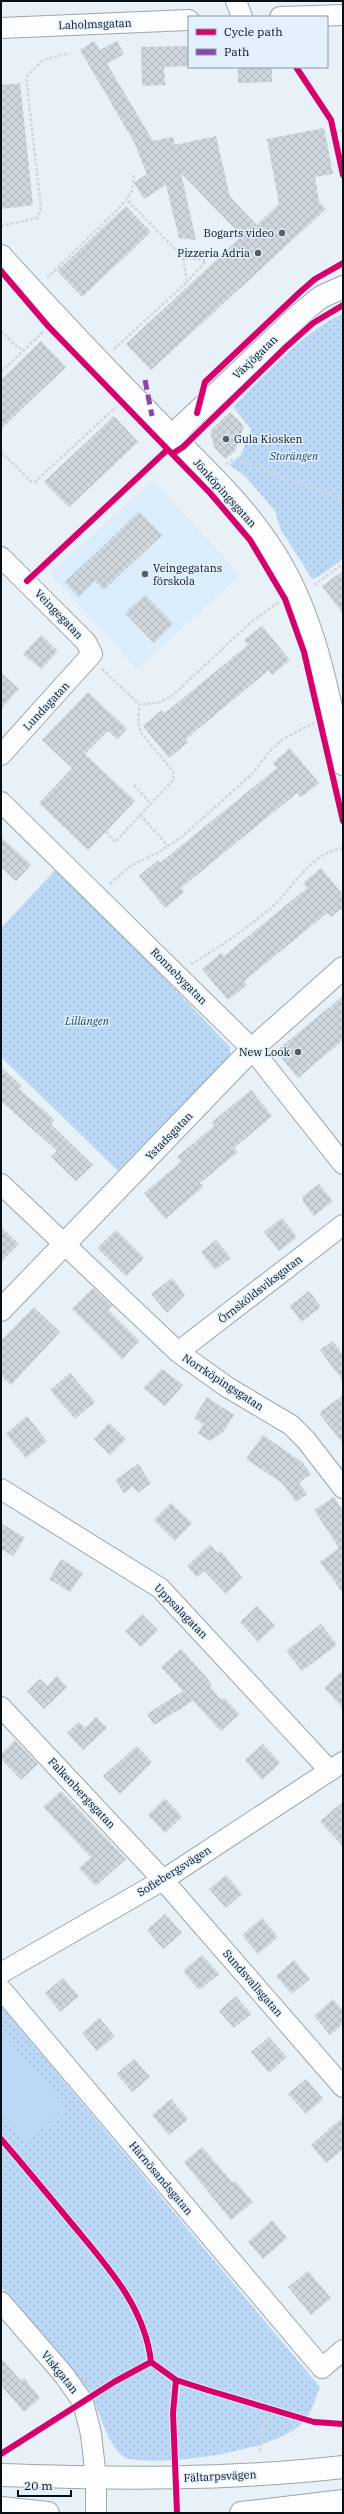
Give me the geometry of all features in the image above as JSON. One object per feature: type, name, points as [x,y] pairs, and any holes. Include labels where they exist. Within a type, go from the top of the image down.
[{"type":"street","points":[[236,1],[242,16]]},
{"type":"street","points":[[312,16],[343,15]]},
{"type":"street","name":"Laholmsgatan","points":[[1,28],[188,20]]},
{"type":"street","name":"Jönköpingsgatan","points":[[1,256],[212,476],[266,541],[285,569],[288,598],[324,675],[343,764]]},
{"type":"street","name":"Växjögatan","points":[[172,436],[300,314],[322,297],[343,287]]},
{"type":"street","name":"Veingegatan","points":[[1,557],[89,646],[91,658]]},
{"type":"street","name":"Lundagatan","points":[[1,755],[91,658]]},
{"type":"street","name":"Ronnebygatan","points":[[1,802],[252,1049],[343,1164]]},
{"type":"street","name":"Ystadsgatan","points":[[1,1310],[252,1049],[343,968]]},
{"type":"street","name":"Norrköpingsgatan","points":[[1,1184],[178,1352],[227,1387],[291,1425],[306,1440],[343,1488]]},
{"type":"street","name":"Örnsköldsviksgatan","points":[[178,1352],[343,1225]]},
{"type":"street","name":"Uppsalagatan","points":[[1,1488],[160,1588],[339,1767]]},
{"type":"street","name":"Falkenbergsgatan","points":[[1,1706],[163,1880]]},
{"type":"street","name":"Sofiebergsvägen","points":[[1,1973],[163,1880],[339,1767]]},
{"type":"street","name":"Sundsvallsgatan","points":[[163,1880],[343,2087]]},
{"type":"street","name":"Härnösandsgatan","points":[[1,1989],[322,2368],[343,2350]]},
{"type":"street","name":"Viskgatan","points":[[1,2302],[64,2375],[83,2402],[91,2434],[96,2478],[96,2513]]},
{"type":"street","name":"Fältarpsvägen","points":[[1,2475],[159,2479],[305,2472],[343,2467]]},
{"type":"street","points":[[241,2513],[343,2501]]},
{"type":"street","points":[[1,2508],[48,2513]]},
{"type":"path","points":[[1,226],[4,223],[37,218],[41,208],[26,77],[43,60],[70,53]]},
{"type":"path","points":[[335,131],[343,131]]},
{"type":"path","points":[[48,278],[126,199],[132,191],[134,174]]},
{"type":"path","points":[[126,199],[183,257],[187,282]]},
{"type":"path","points":[[114,349],[187,282],[206,261],[183,257]]},
{"type":"path","points":[[1,372],[48,326],[54,332]]},
{"type":"path","points":[[1,331],[17,347],[24,350]]},
{"type":"path","points":[[17,347],[18,355]]},
{"type":"path","points":[[1,452],[31,481],[35,482],[121,402]]},
{"type":"path","points":[[212,476],[230,461],[236,460],[343,499]]},
{"type":"path","points":[[140,705],[160,702],[171,697],[250,623],[288,598],[315,584],[343,564]]},
{"type":"path","points":[[91,658],[140,705]]},
{"type":"path","points":[[103,828],[115,842],[174,779],[172,771],[142,733],[138,722],[140,705]]},
{"type":"path","points":[[97,895],[130,866],[168,846],[253,773],[269,752],[283,739],[320,720],[321,727]]},
{"type":"path","points":[[134,786],[151,804]]},
{"type":"path","points":[[140,815],[168,846]]},
{"type":"path","points":[[176,973],[244,930],[272,906],[297,877],[317,860],[343,848]]},
{"type":"path","points":[[260,2451],[263,2428],[271,2410]]},
{"type":"shaded area","name":"Veingegatans förskola","points":[[153,480],[240,575],[137,669],[50,573]]},
{"type":"green space","name":"Storängen","points":[[343,313],[343,559],[318,577],[312,579],[280,528],[275,511],[244,475],[229,465],[241,455],[251,429],[233,407],[284,356],[312,332]]},
{"type":"green space","name":"Lillängen","points":[[58,867],[230,1047],[230,1056],[118,1171],[1,1057],[1,928]]},
{"type":"green space","points":[[1,2006],[320,2387],[311,2410],[306,2418],[290,2432],[270,2441],[245,2449],[218,2455],[165,2461],[142,2461],[125,2458],[118,2452],[108,2435],[93,2398],[88,2390],[1,2287]]},
{"type":"green space","points":[[1,2032],[66,2108],[27,2142],[1,2112]]},
{"type":"building","points":[[94,41],[100,50],[117,41],[124,54],[107,64],[153,141],[173,137],[175,145],[216,136],[230,197],[257,225],[279,204],[267,139],[324,128],[333,174],[315,177],[319,202],[326,209],[151,370],[126,344],[242,236],[181,173],[196,240],[179,238],[166,185],[144,199],[134,183],[147,174],[134,142],[80,50]]},
{"type":"building","points":[[188,46],[188,66],[164,67],[165,85],[142,86],[141,47]]},
{"type":"building","points":[[238,68],[272,68],[272,82],[238,83]]},
{"type":"building","points":[[20,83],[33,205],[1,209],[1,85]]},
{"type":"building","points":[[126,206],[151,232],[82,297],[57,271]]},
{"type":"building","points":[[41,341],[66,367],[1,429],[1,380]]},
{"type":"building","name":"Gula Kiosken","points":[[230,412],[244,426],[235,451],[226,459],[214,447],[210,431]]},
{"type":"building","points":[[114,416],[138,442],[69,507],[44,482]]},
{"type":"building","points":[[139,512],[162,535],[104,590],[95,581],[79,597],[65,582]]},
{"type":"building","points":[[343,571],[343,614],[322,586]]},
{"type":"building","points":[[145,595],[173,624],[154,643],[125,613]]},
{"type":"building","points":[[262,626],[290,660],[272,675],[269,670],[186,739],[188,742],[169,758],[143,726],[162,710],[165,713],[248,645],[244,640]]},
{"type":"building","points":[[41,635],[58,651],[41,669],[23,654]]},
{"type":"building","points":[[1,673],[19,689],[1,709]]},
{"type":"building","points":[[88,692],[127,729],[117,739],[108,731],[85,754],[135,801],[88,850],[39,803],[72,768],[42,740]]},
{"type":"building","points":[[290,748],[319,783],[301,797],[297,793],[181,888],[184,892],[165,908],[139,876],[158,860],[160,863],[277,768],[273,763]]},
{"type":"building","points":[[1,837],[31,865],[16,881],[1,867]]},
{"type":"building","points":[[321,868],[343,895],[343,907],[331,917],[327,913],[244,981],[247,985],[228,1000],[202,969],[221,953],[224,956],[307,888],[303,883]]},
{"type":"building","points":[[343,996],[343,1040],[298,1078],[276,1051]]},
{"type":"building","points":[[1,1067],[22,1086],[19,1089],[55,1120],[51,1124],[93,1165],[76,1181],[51,1157],[57,1151],[1,1101]]},
{"type":"building","points":[[251,1090],[272,1116],[234,1148],[238,1152],[200,1183],[203,1187],[165,1219],[144,1193],[181,1162],[177,1157],[214,1126],[212,1122]]},
{"type":"building","points":[[319,1184],[333,1201],[314,1216],[303,1202],[303,1196]]},
{"type":"building","points":[[282,1218],[297,1237],[279,1251],[264,1232]]},
{"type":"building","points":[[1,1227],[19,1244],[1,1262]]},
{"type":"building","points":[[116,1230],[144,1258],[126,1276],[97,1248]]},
{"type":"building","points":[[216,1240],[231,1258],[215,1270],[201,1252]]},
{"type":"building","points":[[172,1278],[185,1295],[167,1313],[151,1294]]},
{"type":"building","points":[[93,1288],[113,1306],[108,1310],[139,1341],[122,1359],[72,1309]]},
{"type":"building","points":[[309,1291],[321,1307],[301,1322],[290,1306]]},
{"type":"building","points":[[34,1307],[60,1332],[11,1385],[1,1376],[1,1341]]},
{"type":"building","points":[[333,1341],[343,1355],[343,1381],[320,1350]]},
{"type":"building","points":[[162,1369],[183,1385],[165,1406],[143,1388]]},
{"type":"building","points":[[70,1373],[95,1402],[75,1419],[50,1390]]},
{"type":"building","points":[[343,1395],[343,1444],[319,1413]]},
{"type":"building","points":[[207,1397],[234,1415],[223,1432],[210,1441],[198,1433],[203,1424],[194,1418]]},
{"type":"building","points":[[27,1416],[47,1441],[26,1458],[6,1434]]},
{"type":"building","points":[[109,1423],[126,1439],[110,1455],[94,1439]]},
{"type":"building","points":[[263,1435],[303,1463],[311,1474],[299,1483],[307,1494],[296,1502],[282,1483],[246,1459]]},
{"type":"building","points":[[138,1464],[151,1483],[138,1493],[133,1486],[124,1493],[115,1480]]},
{"type":"building","points":[[334,1497],[343,1511],[343,1593],[320,1562],[339,1548],[314,1510]]},
{"type":"building","points":[[171,1503],[192,1523],[175,1541],[154,1520]]},
{"type":"building","points":[[1,1523],[25,1538],[13,1556],[1,1549]]},
{"type":"building","points":[[210,1545],[218,1553],[221,1551],[242,1578],[226,1594],[204,1571],[197,1577],[187,1566]]},
{"type":"building","points":[[61,1559],[83,1573],[70,1592],[49,1579]]},
{"type":"building","points":[[257,1606],[275,1626],[258,1642],[240,1622]]},
{"type":"building","points":[[142,1614],[158,1630],[141,1647],[125,1631]]},
{"type":"building","points":[[321,1624],[337,1645],[302,1671],[286,1651]]},
{"type":"building","points":[[181,1649],[207,1678],[212,1685],[210,1687],[221,1700],[224,1698],[239,1714],[221,1731],[193,1701],[154,1725],[147,1714],[183,1691],[161,1667]]},
{"type":"building","points":[[343,1670],[343,1708],[324,1688]]},
{"type":"building","points":[[57,1676],[67,1687],[44,1709],[27,1691],[40,1679],[47,1686]]},
{"type":"building","points":[[96,1717],[107,1728],[83,1750],[67,1733],[79,1722],[85,1728]]},
{"type":"building","points":[[15,1740],[38,1764],[21,1780],[1,1759],[1,1754]]},
{"type":"building","points":[[263,1744],[280,1763],[262,1780],[245,1760]]},
{"type":"building","points":[[137,1746],[152,1762],[120,1794],[103,1776]]},
{"type":"building","points":[[61,1791],[126,1859],[96,1886],[79,1868],[91,1857],[43,1807]]},
{"type":"building","points":[[165,1798],[182,1817],[165,1833],[148,1815]]},
{"type":"building","points":[[343,1802],[343,1847],[320,1821]]},
{"type":"building","points":[[226,1875],[242,1894],[226,1908],[209,1889]]},
{"type":"building","points":[[165,1914],[182,1933],[163,1949],[147,1930]]},
{"type":"building","points":[[262,1918],[278,1937],[258,1954],[242,1935]]},
{"type":"building","points":[[202,1955],[219,1974],[199,1990],[183,1971]]},
{"type":"building","points":[[294,1960],[310,1979],[292,1994],[276,1976]]},
{"type":"building","points":[[63,1978],[79,1996],[60,2012],[45,1993]]},
{"type":"building","points":[[236,1996],[251,2014],[234,2028],[219,2011]]},
{"type":"building","points":[[333,1999],[343,2011],[343,2024],[330,2035],[314,2016]]},
{"type":"building","points":[[99,2018],[115,2036],[97,2051],[82,2033]]},
{"type":"building","points":[[269,2037],[287,2057],[269,2073],[251,2052]]},
{"type":"building","points":[[134,2059],[150,2077],[132,2092],[117,2074]]},
{"type":"building","points":[[306,2079],[323,2099],[306,2114],[288,2094]]},
{"type":"building","points":[[171,2099],[188,2119],[169,2135],[152,2115]]},
{"type":"building","points":[[343,2117],[343,2149],[326,2163],[311,2145]]},
{"type":"building","points":[[202,2147],[233,2183],[235,2181],[253,2202],[231,2220],[184,2162]]},
{"type":"building","points":[[272,2220],[287,2238],[263,2259],[248,2242]]},
{"type":"building","points":[[308,2271],[331,2298],[311,2315],[288,2287]]},
{"type":"building","points":[[1,2358],[21,2381],[24,2378],[40,2398],[24,2412],[1,2385]]},
{"type":"marked path","points":[[145,380],[152,416]]},
{"type":"cycle path","points":[[297,68],[331,120],[343,175]]},
{"type":"cycle path","points":[[197,413],[205,382],[315,279],[343,263]]},
{"type":"cycle path","points":[[1,271],[48,326],[210,493],[250,540],[285,599],[304,652],[343,821]]},
{"type":"cycle path","points":[[172,454],[183,447],[286,347],[313,323],[343,305]]},
{"type":"cycle path","points":[[27,581],[167,450]]},
{"type":"cycle path","points":[[1,2139],[99,2256],[122,2288],[133,2305],[141,2323],[151,2362],[176,2380],[314,2422],[343,2424]]},
{"type":"cycle path","points":[[1,2454],[114,2382],[151,2362]]},
{"type":"cycle path","points":[[176,2380],[173,2413],[177,2513]]},
{"type":"place","name":"Bogarts video","points":[[282,233]]},
{"type":"place","name":"Pizzeria Adria","points":[[258,253]]},
{"type":"place","name":"Gula Kiosken","points":[[226,439]]},
{"type":"place","name":"Veingegatans förskola","points":[[145,574]]},
{"type":"place","name":"New Look","points":[[298,1052]]}]
